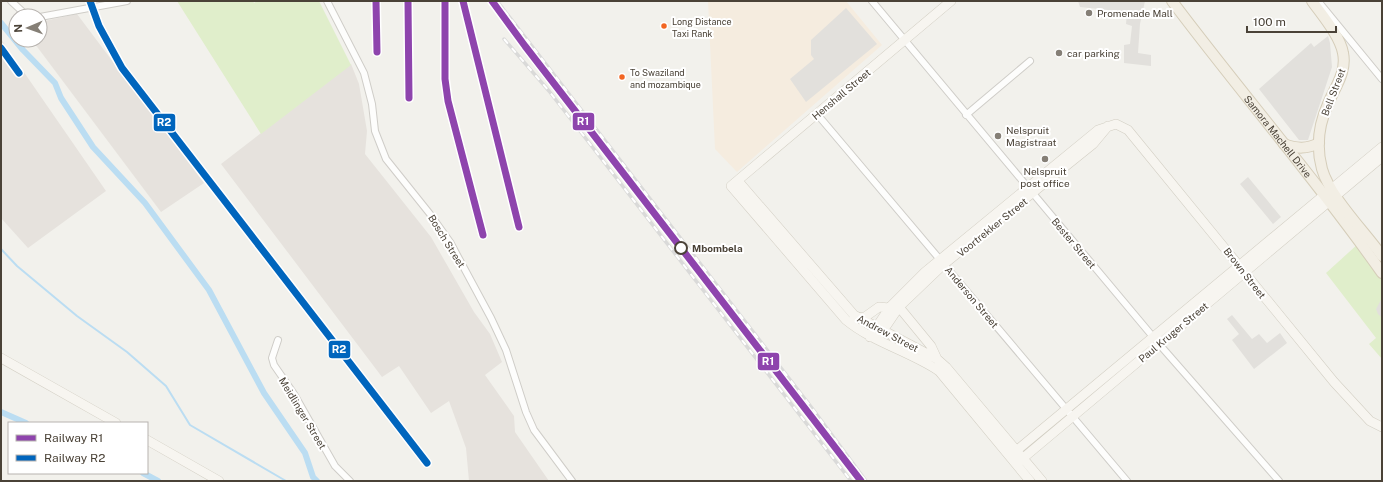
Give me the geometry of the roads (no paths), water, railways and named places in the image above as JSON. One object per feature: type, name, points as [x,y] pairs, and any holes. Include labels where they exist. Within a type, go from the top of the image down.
[{"type":"main road","name":"Samora Machell Drive","points":[[1172,1],[1205,46],[1283,144],[1331,195],[1382,256]]},
{"type":"main road","name":"Bell Street","points":[[1312,1],[1340,44],[1343,53],[1344,66],[1341,77],[1323,117],[1318,143],[1322,169],[1331,195]]},
{"type":"main road","points":[[1283,144],[1294,148],[1302,148],[1318,143]]},
{"type":"main road","name":"Samora Machell Drive","points":[[1331,195],[1382,273]]},
{"type":"street","points":[[48,15],[127,1]]},
{"type":"street","name":"Bosch Street","points":[[327,1],[365,77],[375,131],[386,159],[430,214],[450,242],[491,318],[506,350],[526,412],[534,430],[572,481]]},
{"type":"street","name":"Bester Street","points":[[872,1],[1030,191],[1276,480]]},
{"type":"street","name":"Henshall Street","points":[[735,183],[951,1]]},
{"type":"street","points":[[1318,1],[1382,79]]},
{"type":"street","points":[[966,115],[1030,61]]},
{"type":"street","name":"Anderson Street","points":[[817,114],[1067,408],[1127,481]]},
{"type":"street","name":"Brown Street","points":[[1108,126],[1120,125],[1128,130],[1246,272],[1334,382],[1370,421],[1382,427]]},
{"type":"street","name":"Voortrekker Street","points":[[874,339],[889,308],[942,262],[1030,191],[1098,130],[1108,126]]},
{"type":"street","points":[[1331,195],[1382,147]]},
{"type":"street","points":[[1331,195],[1382,157]]},
{"type":"street","name":"Andrew Street","points":[[735,183],[857,318],[937,359],[946,367],[1016,457],[1030,481]]},
{"type":"street","name":"Andrew Street","points":[[735,183],[846,320],[874,339],[939,371],[1016,457],[1042,481]]},
{"type":"street","name":"Paul Kruger Street","points":[[1016,457],[1073,416],[1239,264],[1331,195]]},
{"type":"street","name":"Paul Kruger Street","points":[[1016,457],[1067,408],[1246,272],[1331,195]]},
{"type":"street","name":"Voortrekker Street","points":[[879,329],[942,262]]},
{"type":"street","points":[[857,318],[866,317],[879,307],[889,308]]},
{"type":"street","points":[[899,307],[931,346],[937,359]]},
{"type":"street","name":"Meidlinger Street","points":[[278,340],[272,358],[274,365],[294,394],[335,466],[350,481]]},
{"type":"street","points":[[1,358],[114,422]]},
{"type":"street","points":[[148,441],[219,481]]},
{"type":"waterway","points":[[1,23],[23,50],[55,83],[61,98],[93,147],[145,203],[209,290],[264,393],[305,453],[313,477],[317,481]]},
{"type":"waterway","points":[[1,249],[17,266],[77,316],[127,352],[166,386],[190,425],[286,481]]},
{"type":"waterway","points":[[1,412],[24,422]]},
{"type":"waterway","points":[[145,474],[158,481]]},
{"type":"railway","points":[[90,1],[99,26],[122,68],[427,463]]},
{"type":"railway","points":[[376,1],[377,52]]},
{"type":"railway","points":[[408,1],[409,98]]},
{"type":"railway","points":[[445,1],[445,79],[448,101],[483,235]]},
{"type":"railway","points":[[463,1],[519,227]]},
{"type":"railway","points":[[497,1],[812,408],[866,481]]},
{"type":"railway","points":[[504,39],[549,91],[851,481]]},
{"type":"railway","points":[[1,48],[19,73]]},
{"type":"rail line","name":"R2","points":[[90,1],[99,26],[122,68],[427,463]]},
{"type":"rail line","name":"R1","points":[[376,1],[377,52]]},
{"type":"rail line","name":"R1","points":[[408,1],[409,98]]},
{"type":"rail line","name":"R1","points":[[445,1],[445,79],[448,101],[483,235]]},
{"type":"rail line","name":"R1","points":[[463,1],[519,227]]},
{"type":"rail line","name":"R1","points":[[492,1],[525,46],[861,481]]},
{"type":"rail line","name":"R2","points":[[1,48],[19,73]]},
{"type":"place","name":"Promenade Mall","points":[[1089,13]]},
{"type":"place","name":"Long Distance Taxi Rank","points":[[664,26]]},
{"type":"place","name":"car parking","points":[[1059,53]]},
{"type":"place","name":"To Swaziland and mozambique","points":[[622,77]]},
{"type":"place","name":"Nelspruit Magistraat","points":[[998,136]]},
{"type":"place","name":"Nelspruit post office","points":[[1045,159]]},
{"type":"place","name":"Mbombela","points":[[681,248]]}]
